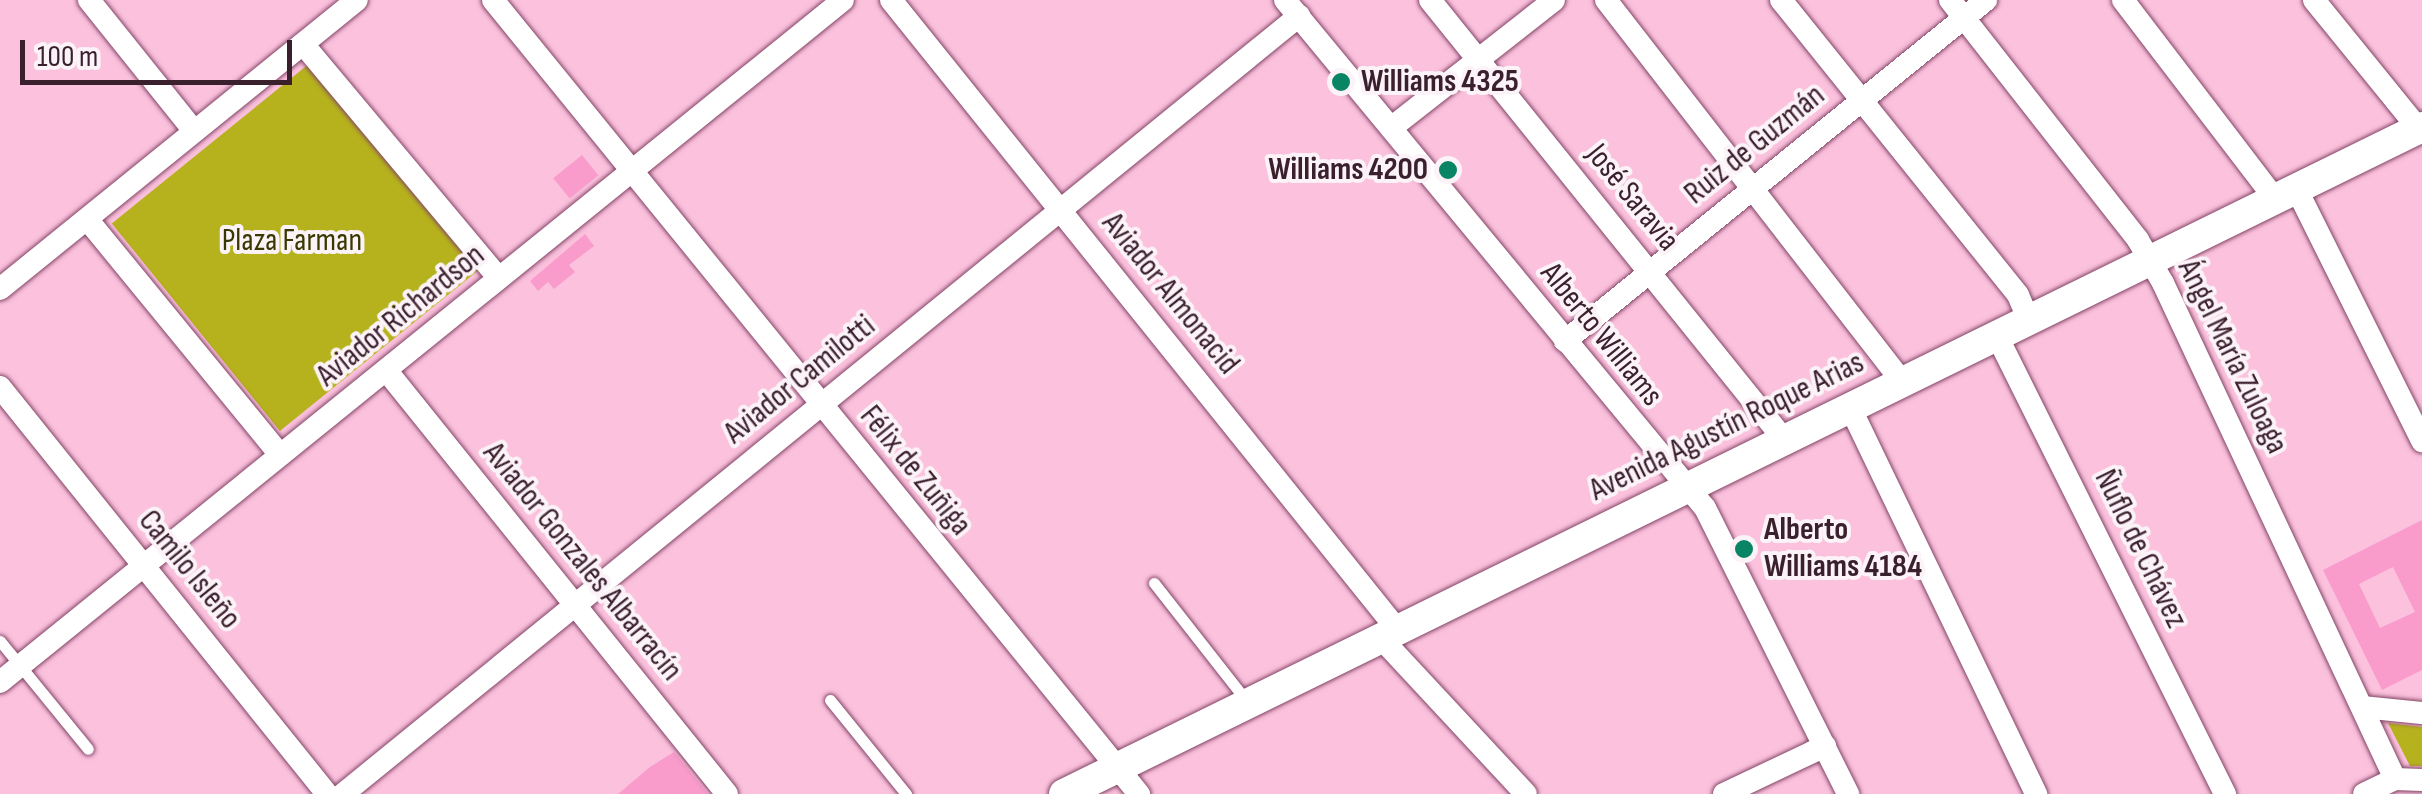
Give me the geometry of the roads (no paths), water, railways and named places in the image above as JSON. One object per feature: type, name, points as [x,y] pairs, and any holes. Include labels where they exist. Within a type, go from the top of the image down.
[{"type":"main road","name":"Avenida Agustín Roque Arias","points":[[1064,794],[1685,485],[2420,128]]},
{"type":"street","points":[[89,0],[194,131]]},
{"type":"street","points":[[0,288],[357,0]]},
{"type":"street","name":"Félix de Zuñiga","points":[[492,0],[1139,794]]},
{"type":"street","name":"Aviador Richardson","points":[[0,682],[843,0]]},
{"type":"street","name":"Aviador Almonacid","points":[[891,0],[1062,210],[1388,633],[1526,794]]},
{"type":"street","name":"José Saravia","points":[[1430,0],[1782,438]]},
{"type":"street","points":[[1391,128],[1554,0]]},
{"type":"street","points":[[1606,0],[1755,185],[1902,381]]},
{"type":"street","points":[[1780,0],[2018,294],[2028,318]]},
{"type":"street","name":"Ruiz de Guzmán","points":[[1565,341],[1861,102],[1957,9],[1986,0]]},
{"type":"street","points":[[2123,0],[2285,194],[2421,438]]},
{"type":"street","points":[[2314,0],[2420,128]]},
{"type":"street","name":"Aviador Camilotti","points":[[343,794],[1062,210],[1292,8]]},
{"type":"street","name":"Alberto Williams","points":[[1292,8],[1705,508],[1848,794]]},
{"type":"street","name":"Ángel María Zuloaga","points":[[1957,9],[2149,259],[2395,779]]},
{"type":"street","points":[[303,44],[499,278]]},
{"type":"street","points":[[87,218],[280,455]]},
{"type":"street","name":"Ñuflo de Chávez","points":[[1996,334],[2225,794]]},
{"type":"street","name":"Aviador Gonzales Albarracín","points":[[386,370],[727,794]]},
{"type":"street","name":"Camilo Isleño","points":[[0,387],[327,794]]},
{"type":"street","points":[[1850,405],[2036,794]]},
{"type":"street","points":[[2362,707],[2422,713]]},
{"type":"street","points":[[1724,794],[1825,746]]},
{"type":"street","points":[[2364,794],[2395,779],[2422,780]]},
{"type":"lane","points":[[1154,583],[1248,703]]},
{"type":"lane","points":[[0,641],[88,749]]},
{"type":"lane","points":[[830,700],[906,794]]},
{"type":"place","name":"Williams 4325","points":[[1341,82]]},
{"type":"place","name":"Williams 4200","points":[[1448,170]]},
{"type":"place","name":"Alberto Williams 4184","points":[[1744,549]]},
{"type":"park label","name":"Plaza Farman","points":[[292,241]]}]
